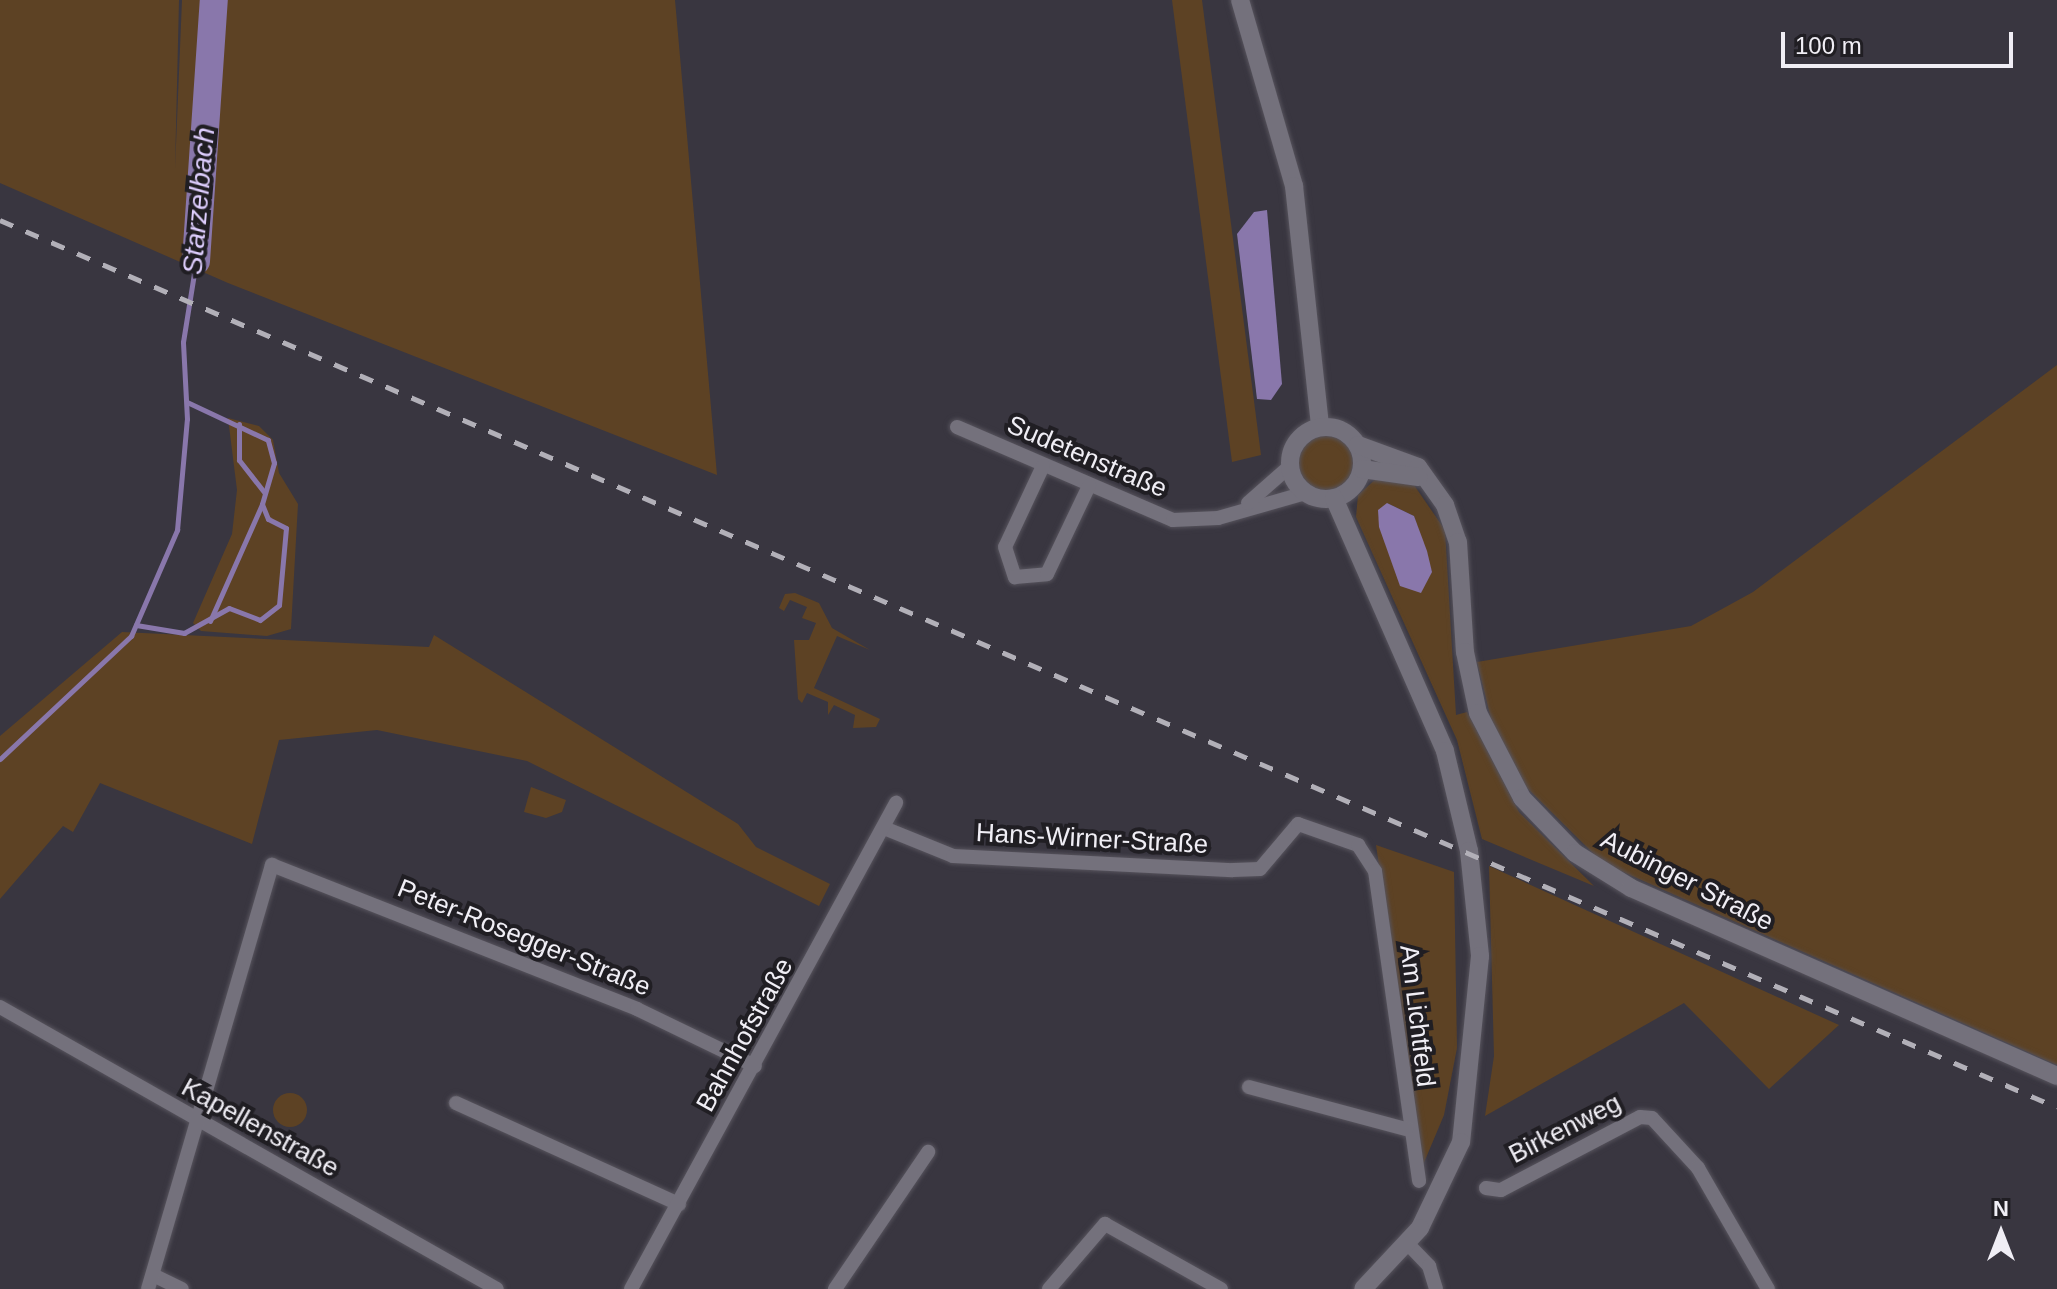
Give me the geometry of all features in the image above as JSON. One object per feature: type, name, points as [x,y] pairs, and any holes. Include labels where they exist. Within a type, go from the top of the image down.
[{"type":"main road","points":[[1240,0],[1294,186],[1320,427]]},
{"type":"main road","points":[[1320,427],[1342,430],[1358,445],[1362,469],[1355,485],[1334,498],[1306,493],[1290,466],[1294,445],[1320,427]]},
{"type":"main road","name":"Aubinger Straße","points":[[1358,445],[1409,461],[1437,491],[1458,542],[1465,652],[1478,713],[1508,777],[1554,833],[1631,888],[2057,1076]]},
{"type":"main road","points":[[1362,469],[1407,472],[1437,491]]},
{"type":"main road","points":[[1334,498],[1429,708],[1458,793],[1478,918],[1480,994],[1461,1142],[1441,1193],[1407,1243],[1363,1289]]},
{"type":"street","name":"Sudetenstraße","points":[[957,427],[1173,520],[1202,521],[1245,506],[1306,493]]},
{"type":"street","points":[[1043,466],[1005,547],[1015,577],[1047,574],[1089,486]]},
{"type":"street","name":"Sudetenstraße","points":[[1245,506],[1290,466]]},
{"type":"street","name":"Bahnhofstraße","points":[[631,1289],[896,803]]},
{"type":"street","name":"Hans-Wirner-Straße","points":[[884,828],[953,856],[1233,870],[1260,869],[1298,824],[1313,824],[1370,856]]},
{"type":"street","name":"Am Lichtfeld","points":[[1370,856],[1406,1129],[1419,1181]]},
{"type":"street","name":"Peter-Rosegger-Straße","points":[[201,1124],[272,865],[637,1009],[755,1066]]},
{"type":"street","name":"Kapellenstraße","points":[[0,1007],[201,1124],[497,1289]]},
{"type":"street","points":[[1249,1087],[1406,1129]]},
{"type":"street","points":[[456,1103],[679,1204]]},
{"type":"street","name":"Birkenweg","points":[[1486,1188],[1501,1190],[1640,1117],[1652,1118],[1698,1168],[1768,1289]]},
{"type":"street","points":[[182,1289],[151,1282],[201,1124]]},
{"type":"street","points":[[835,1289],[928,1152]]},
{"type":"street","points":[[1049,1289],[1105,1224],[1221,1289]]},
{"type":"street","points":[[1407,1243],[1429,1266],[1436,1289]]},
{"type":"shaded area","points":[[0,0],[179,0],[175,169],[182,0],[675,0],[717,475],[228,283],[0,183]]},
{"type":"shaded area","points":[[1172,0],[1202,0],[1261,455],[1232,462]]},
{"type":"shaded area","points":[[1267,210],[1282,384],[1271,400],[1257,399],[1237,234],[1254,212]]},
{"type":"shaded area","points":[[2057,365],[2057,1065],[1603,863],[1527,788],[1491,719],[1477,662],[1691,626],[1753,592]]},
{"type":"shaded area","points":[[228,418],[259,426],[273,440],[279,473],[298,504],[291,629],[267,636],[201,631],[193,623],[232,534],[237,490]]},
{"type":"shaded area","points":[[1326,436],[1345,444],[1353,463],[1345,482],[1326,490],[1307,482],[1299,463],[1307,444]]},
{"type":"shaded area","points":[[1377,478],[1414,485],[1445,530],[1456,715],[1467,712],[1519,812],[1594,886],[1482,839],[1457,740],[1356,517],[1358,495]],"holes":[[[1387,503],[1414,516],[1432,572]]]},
{"type":"shaded area","points":[[1387,503],[1414,516],[1432,572],[1421,593],[1400,586],[1379,527],[1378,510]]},
{"type":"shaded area","points":[[795,593],[819,603],[832,628],[870,650],[837,636],[814,688],[880,719],[876,727],[853,728],[855,715],[834,705],[828,715],[828,702],[807,693],[802,703],[798,699],[794,640],[809,640],[816,623],[802,618],[807,607],[790,600],[784,611],[779,608],[785,594]]},
{"type":"shaded area","points":[[122,632],[429,647],[434,635],[738,824],[756,847],[830,884],[819,906],[527,761],[377,730],[279,740],[252,844],[100,783],[73,832],[63,826],[0,899],[0,736]]},
{"type":"shaded area","points":[[531,787],[566,800],[562,812],[546,818],[524,812]]},
{"type":"shaded area","points":[[1376,845],[1454,872],[1457,1048],[1444,1115],[1423,1165]]},
{"type":"shaded area","points":[[1489,866],[1839,1025],[1769,1089],[1684,1003],[1485,1116],[1494,1056]]},
{"type":"shaded area","points":[[290,1093],[302,1098],[307,1110],[302,1122],[290,1127],[278,1122],[273,1110],[278,1098]]},
{"type":"waterway","name":"Starzelbach","points":[[196,261],[214,0]]},
{"type":"waterway","name":"Starzelbach","points":[[0,759],[131,636],[177,530],[187,419],[183,342],[196,261]]},
{"type":"waterway","name":"Starzelbach","points":[[136,625],[184,633],[229,608],[260,620],[279,605],[286,528],[268,519],[262,504],[274,463],[268,440],[187,402]]},
{"type":"waterway","name":"Starzelbach","points":[[239,424],[239,460],[264,492]]},
{"type":"waterway","name":"Starzelbach","points":[[210,621],[262,504]]},
{"type":"railway","points":[[0,220],[2057,1107]]}]
